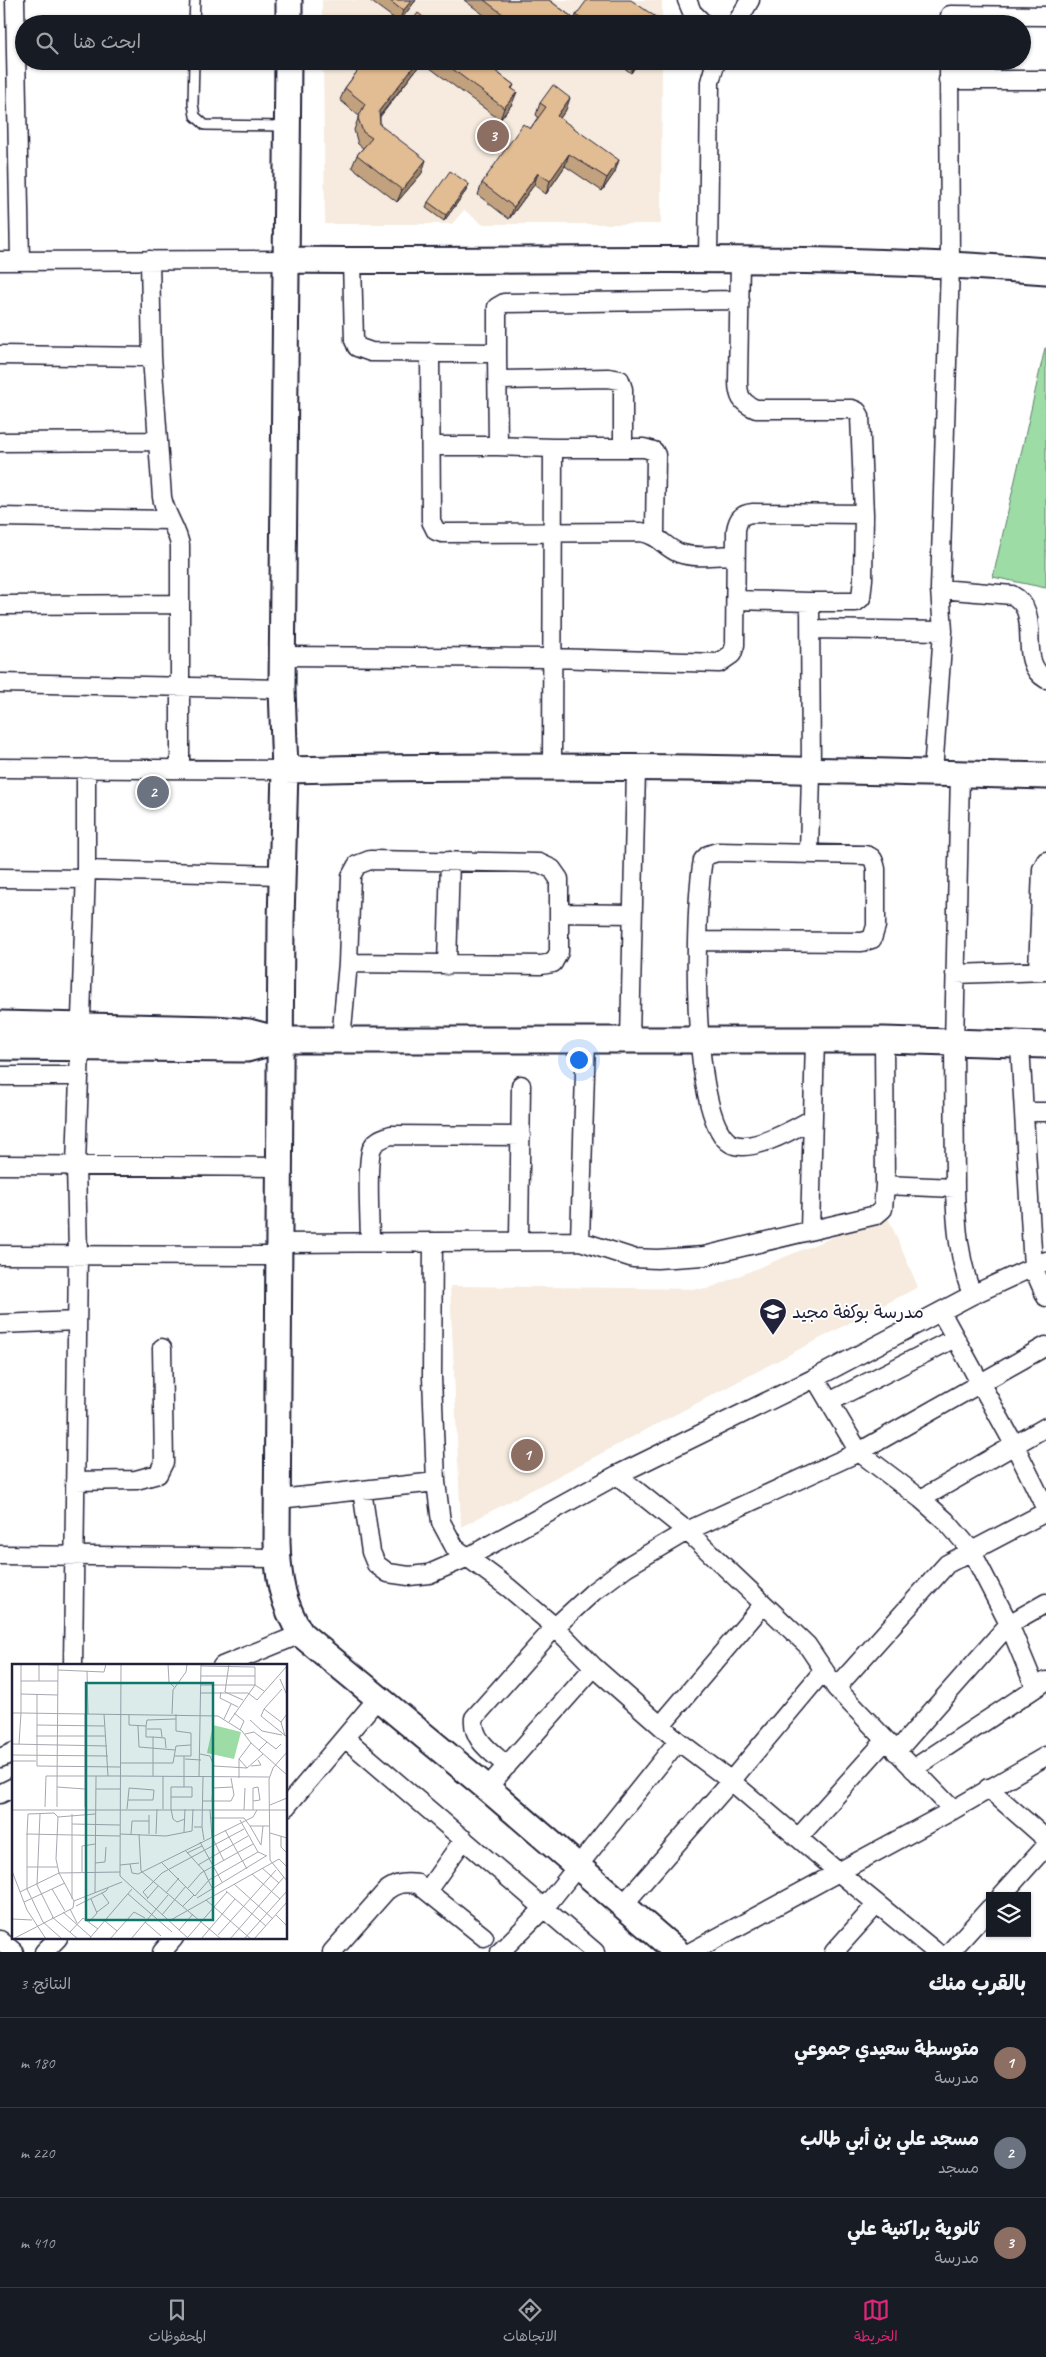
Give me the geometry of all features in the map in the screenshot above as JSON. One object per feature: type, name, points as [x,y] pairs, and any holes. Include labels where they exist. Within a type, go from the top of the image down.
[{"type":"main road","points":[[289,0],[289,15]]},
{"type":"main road","points":[[288,70],[288,260],[282,689],[285,770],[282,875],[279,1250],[278,1558],[281,1590],[288,1614],[301,1634],[487,1788],[677,1952]]},
{"type":"main road","points":[[288,260],[708,260],[950,265],[1046,271]]},
{"type":"main road","points":[[285,770],[410,767],[552,768],[933,772],[1046,776]]},
{"type":"main road","points":[[0,1024],[79,1038],[247,1049],[280,1040],[815,1039],[1046,1045]]},
{"type":"main road","points":[[0,1047],[79,1038]]},
{"type":"street","points":[[15,0],[15,15]]},
{"type":"street","points":[[687,0],[695,15]]},
{"type":"street","points":[[741,15],[750,0]]},
{"type":"street","points":[[950,13],[1014,15]]},
{"type":"street","points":[[1031,16],[1046,16]]},
{"type":"street","points":[[16,70],[20,261]]},
{"type":"street","points":[[708,260],[710,82],[713,70]]},
{"type":"street","points":[[933,772],[943,631],[940,589],[950,265],[948,70]]},
{"type":"street","points":[[948,80],[1046,80]]},
{"type":"street","points":[[150,260],[152,357],[162,497],[164,511],[178,533],[180,545],[180,769]]},
{"type":"street","points":[[0,261],[288,260]]},
{"type":"street","points":[[352,261],[354,340],[357,347],[371,352],[497,353]]},
{"type":"street","points":[[736,600],[856,602],[860,598],[863,579],[864,514],[861,423],[857,411],[756,409],[747,405],[740,398],[738,392],[740,261]]},
{"type":"street","points":[[498,446],[497,307],[504,303],[740,300]]},
{"type":"street","points":[[430,352],[431,521],[436,531],[442,533],[641,532],[655,535],[672,549],[685,554],[736,555]]},
{"type":"street","points":[[0,355],[152,357]]},
{"type":"street","points":[[499,380],[608,378],[620,380],[623,389],[623,448]]},
{"type":"street","points":[[0,442],[157,441]]},
{"type":"street","points":[[431,446],[649,448],[656,455],[655,535]]},
{"type":"street","points":[[552,768],[554,448]]},
{"type":"street","points":[[283,656],[552,658],[719,663],[732,654],[735,645],[738,522],[745,514],[864,514]]},
{"type":"street","points":[[0,517],[170,520]]},
{"type":"street","points":[[940,589],[1012,595],[1022,600],[1027,611],[1029,649],[1033,666],[1041,677],[1046,679]]},
{"type":"street","points":[[809,854],[812,772],[810,602]]},
{"type":"street","points":[[0,605],[180,604]]},
{"type":"street","points":[[811,629],[943,631]]},
{"type":"street","points":[[0,683],[282,689]]},
{"type":"street","points":[[0,768],[285,770]]},
{"type":"street","points":[[73,1664],[78,1254],[76,1166],[85,875],[86,768]]},
{"type":"street","points":[[630,1039],[631,914],[636,769]]},
{"type":"street","points":[[960,774],[954,1044],[956,1232],[963,1268],[972,1295]]},
{"type":"street","points":[[698,941],[862,942],[872,939],[876,926],[876,869],[874,860],[870,856],[864,855],[717,852],[708,855],[703,860],[698,941],[700,1039],[702,1070],[714,1118],[723,1135],[730,1142],[746,1146],[759,1144],[812,1119]]},
{"type":"street","points":[[341,1040],[348,963],[351,876],[357,865],[370,860],[538,863],[547,866],[556,873],[559,879],[559,952],[554,963],[541,965],[448,965],[348,963]]},
{"type":"street","points":[[448,965],[450,861]]},
{"type":"street","points":[[955,974],[1042,971],[1042,869],[1046,861]]},
{"type":"street","points":[[0,878],[85,875],[282,875]]},
{"type":"street","points":[[560,913],[631,914]]},
{"type":"street","points":[[580,1241],[586,1039]]},
{"type":"street","points":[[810,1230],[815,1039]]},
{"type":"street","points":[[0,1255],[279,1250],[370,1242],[519,1240],[580,1241],[633,1258],[658,1259],[704,1256],[876,1215],[883,1209],[885,1185],[884,1040]]},
{"type":"street","points":[[1020,1045],[1024,1112],[1040,1264],[1046,1297]]},
{"type":"street","points":[[0,1076],[79,1076]]},
{"type":"street","points":[[519,1240],[521,1085]]},
{"type":"street","points":[[1024,1112],[1046,1112]]},
{"type":"street","points":[[370,1242],[370,1165],[372,1148],[378,1140],[391,1135],[521,1136]]},
{"type":"street","points":[[0,1165],[280,1167]]},
{"type":"street","points":[[885,1185],[955,1188]]},
{"type":"street","points":[[433,1242],[432,1377],[436,1482],[441,1522],[447,1537],[455,1548],[555,1627],[594,1667],[678,1741],[731,1781],[936,1952]]},
{"type":"street","points":[[362,1490],[372,1552],[376,1564],[388,1574],[409,1576],[430,1574],[468,1557],[617,1475],[815,1378],[972,1295],[1040,1264]]},
{"type":"street","points":[[836,1688],[938,1571],[958,1556],[1046,1510],[1014,1446],[941,1312]]},
{"type":"street","points":[[0,1324],[77,1322]]},
{"type":"street","points":[[830,1402],[955,1338]]},
{"type":"street","points":[[507,1766],[473,1732],[474,1718],[555,1627],[593,1592],[626,1567],[687,1531],[859,1452],[1046,1346]]},
{"type":"street","points":[[75,1481],[136,1480],[158,1474],[164,1462],[162,1348]]},
{"type":"street","points":[[815,1378],[859,1452],[921,1499],[946,1521],[971,1550],[1041,1684],[913,1768]]},
{"type":"street","points":[[921,1499],[1046,1427]]},
{"type":"street","points":[[617,1475],[687,1531],[807,1645],[836,1688],[953,1810]]},
{"type":"street","points":[[279,1499],[436,1482]]},
{"type":"street","points":[[0,1556],[278,1558]]},
{"type":"street","points":[[798,1838],[1009,1624],[1046,1602]]},
{"type":"street","points":[[661,1725],[763,1604]]},
{"type":"street","points":[[227,1664],[301,1634]]},
{"type":"street","points":[[487,1788],[594,1667]]},
{"type":"street","points":[[623,1905],[824,1670]]},
{"type":"street","points":[[288,1805],[378,1698]]},
{"type":"street","points":[[345,1738],[596,1952]]},
{"type":"street","points":[[500,1952],[545,1907],[678,1741]]},
{"type":"street","points":[[0,1758],[12,1753]]},
{"type":"street","points":[[692,1952],[837,1871],[953,1810],[1046,1756]]},
{"type":"street","points":[[0,1794],[12,1788]]},
{"type":"street","points":[[988,1788],[1046,1839]]},
{"type":"street","points":[[427,1891],[464,1839]]},
{"type":"street","points":[[1005,1892],[1046,1846]]},
{"type":"street","points":[[332,1952],[392,1887],[405,1882],[418,1884],[484,1937]]},
{"type":"street","points":[[834,1952],[877,1904]]},
{"type":"street","points":[[950,1952],[986,1912]]},
{"type":"street","points":[[0,1940],[14,1952]]},
{"type":"street","points":[[44,1952],[56,1940]]},
{"type":"street","points":[[162,1952],[172,1940]]},
{"type":"lane","points":[[194,15],[195,0]]},
{"type":"lane","points":[[194,70],[193,104],[195,116],[205,125],[288,126]]},
{"type":"shaded area","points":[[322,0],[662,0],[662,15],[322,15]]},
{"type":"shaded area","points":[[323,70],[662,70],[661,224],[482,224],[464,210],[452,224],[325,224]]},
{"type":"shaded area","points":[[887,1215],[918,1287],[461,1527],[450,1286],[707,1289]]},
{"type":"green space","points":[[1046,348],[1046,588],[993,577]]},
{"type":"building","points":[[389,0],[412,0],[403,11]]},
{"type":"building","points":[[484,0],[549,0],[569,15],[504,15]]},
{"type":"building","points":[[587,0],[631,0],[653,15],[576,15]]},
{"type":"building","points":[[358,70],[411,70],[379,111],[380,125],[426,160],[402,190],[357,155],[372,138],[363,132],[358,118],[365,104],[345,88]]},
{"type":"building","points":[[454,70],[494,70],[514,85],[511,88],[517,92],[504,108]]},
{"type":"building","points":[[553,85],[570,98],[557,116],[619,160],[607,178],[569,154],[550,181],[538,173],[514,207],[482,183],[523,124],[530,129],[546,107],[540,103]]},
{"type":"building","points":[[450,171],[469,184],[446,215],[428,202]]},
{"type":"place","name":"ثانوية براكنية علي","points":[[493,136]]},
{"type":"place","name":"مسجد علي بن أبي طالب","points":[[153,792]]},
{"type":"place","name":"مدرسة بوكفة مجيد","points":[[773,1336]]},
{"type":"place","name":"متوسطة سعيدي جموعي","points":[[527,1455]]}]
